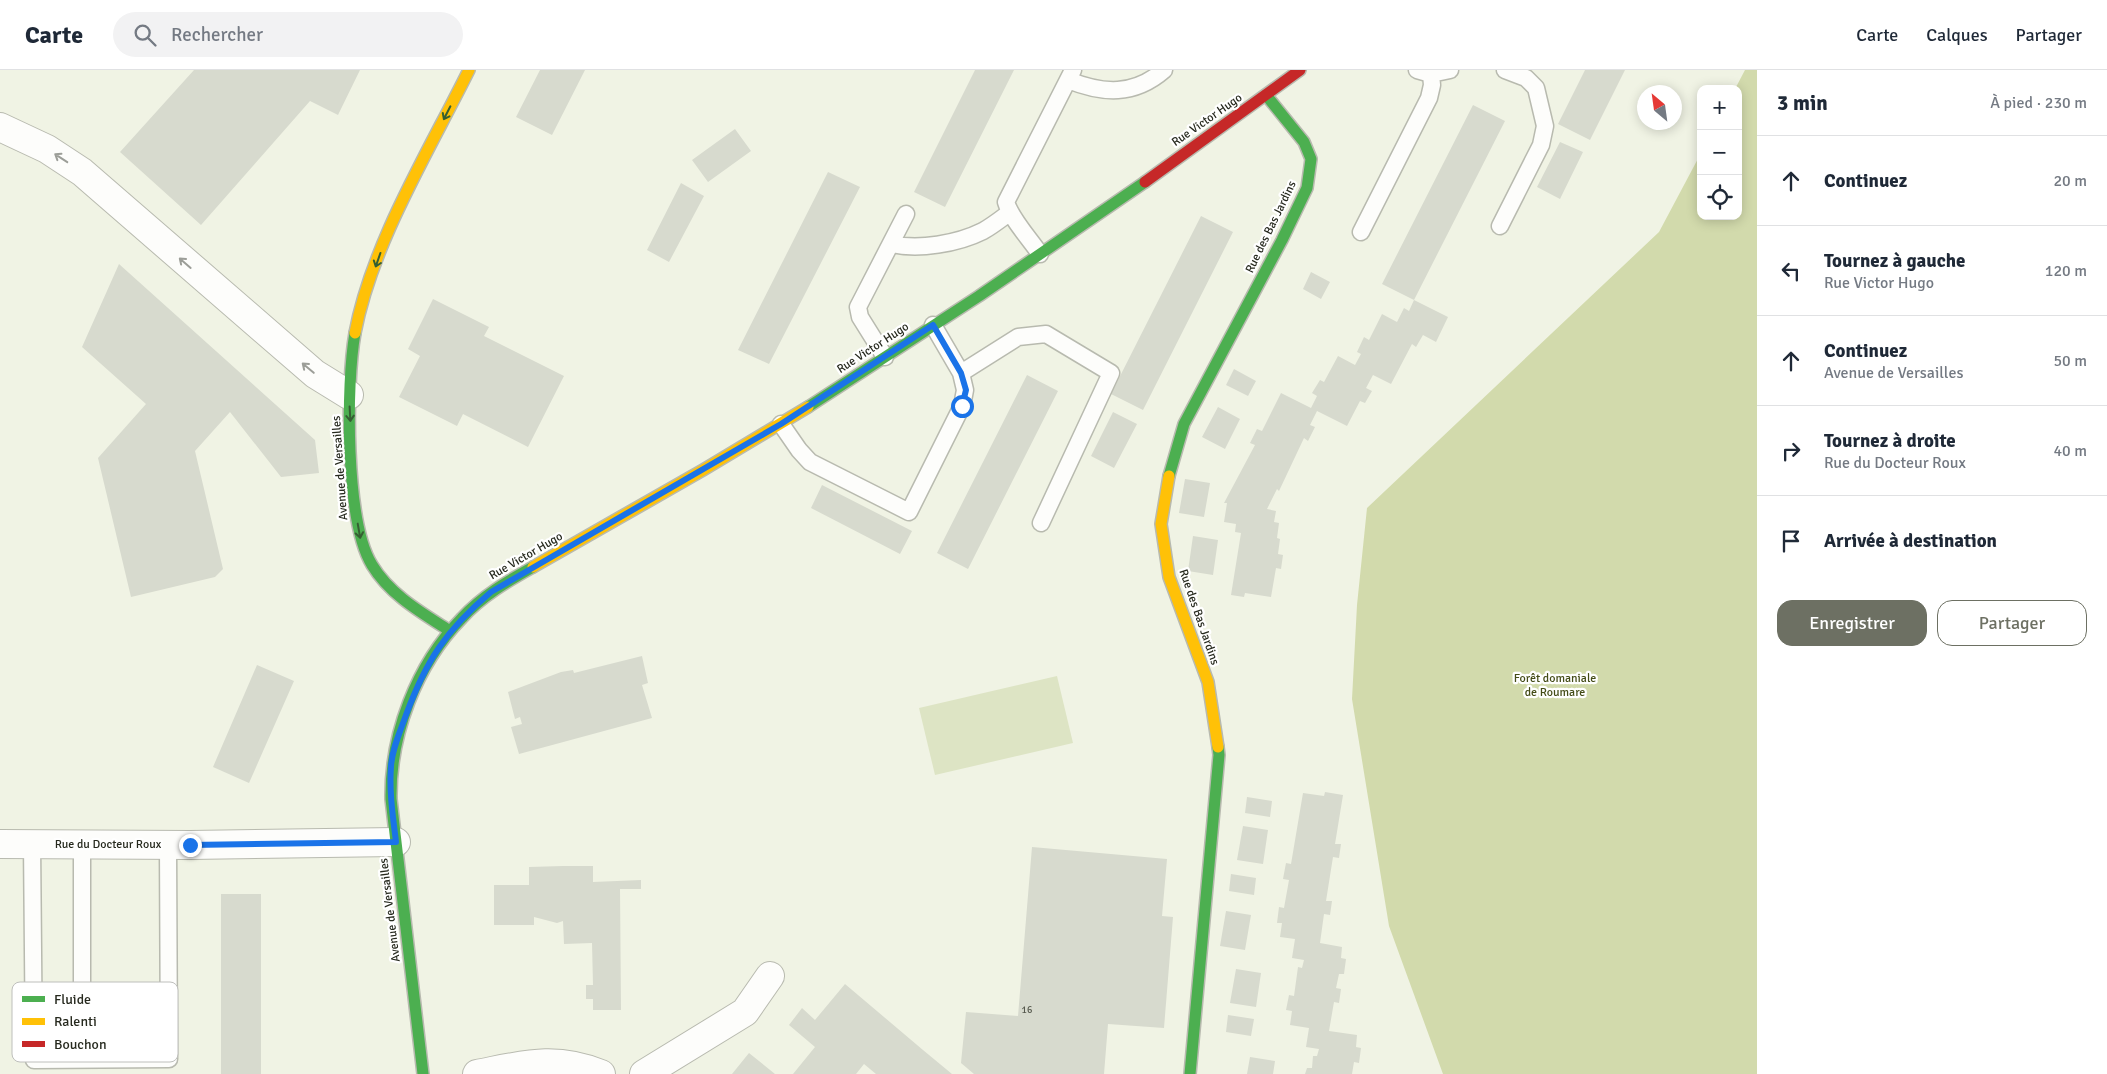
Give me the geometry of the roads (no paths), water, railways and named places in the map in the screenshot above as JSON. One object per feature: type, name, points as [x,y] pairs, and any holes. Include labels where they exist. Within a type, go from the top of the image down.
[{"type":"street","name":"Avenue de Versailles","points":[[423,1074],[391,799],[391,766],[397,739],[427,665],[450,631],[393,590],[373,566],[362,545],[353,483],[349,395],[354,344],[365,297],[382,249],[397,212],[469,70]]},
{"type":"street","name":"Rue Victor Hugo","points":[[450,631],[464,615],[491,592],[781,424],[933,325],[1040,254],[1300,70]]},
{"type":"street","name":"Rue des Bas Jardins","points":[[1190,1074],[1218,755],[1208,682],[1170,577],[1160,524],[1170,472],[1184,424],[1282,240],[1306,188],[1311,160],[1304,142],[1266,95]]},
{"type":"street","points":[[0,127],[47,149],[82,172],[315,374],[349,395]]},
{"type":"street","name":"Rue du Docteur Roux","points":[[0,844],[396,842]]},
{"type":"street","points":[[644,1074],[744,1012],[770,976]]},
{"type":"street","points":[[477,1074],[533,1063],[559,1062],[580,1065],[601,1074]]},
{"type":"lane","points":[[1040,254],[1023,228],[1009,213],[1006,202],[1071,75],[1100,90],[1118,92],[1136,88],[1164,70]]},
{"type":"lane","points":[[1361,232],[1429,98],[1432,85],[1424,72],[1450,70]]},
{"type":"lane","points":[[1500,226],[1541,145],[1545,126],[1536,88],[1529,74],[1505,70]]},
{"type":"lane","points":[[891,244],[905,247],[961,239],[984,231],[1009,213]]},
{"type":"lane","points":[[884,357],[860,317],[858,308],[906,214]]},
{"type":"lane","points":[[781,424],[810,462],[909,512],[962,406],[966,390],[961,373],[933,325]]},
{"type":"lane","points":[[961,373],[1018,337],[1046,334],[1111,373],[1041,523]]},
{"type":"lane","points":[[32,843],[33,982]]},
{"type":"lane","points":[[168,844],[169,982]]},
{"type":"lane","points":[[82,845],[82,982]]},
{"type":"park label","name":"Forêt domaniale de Roumare","points":[[1555,685]]}]
